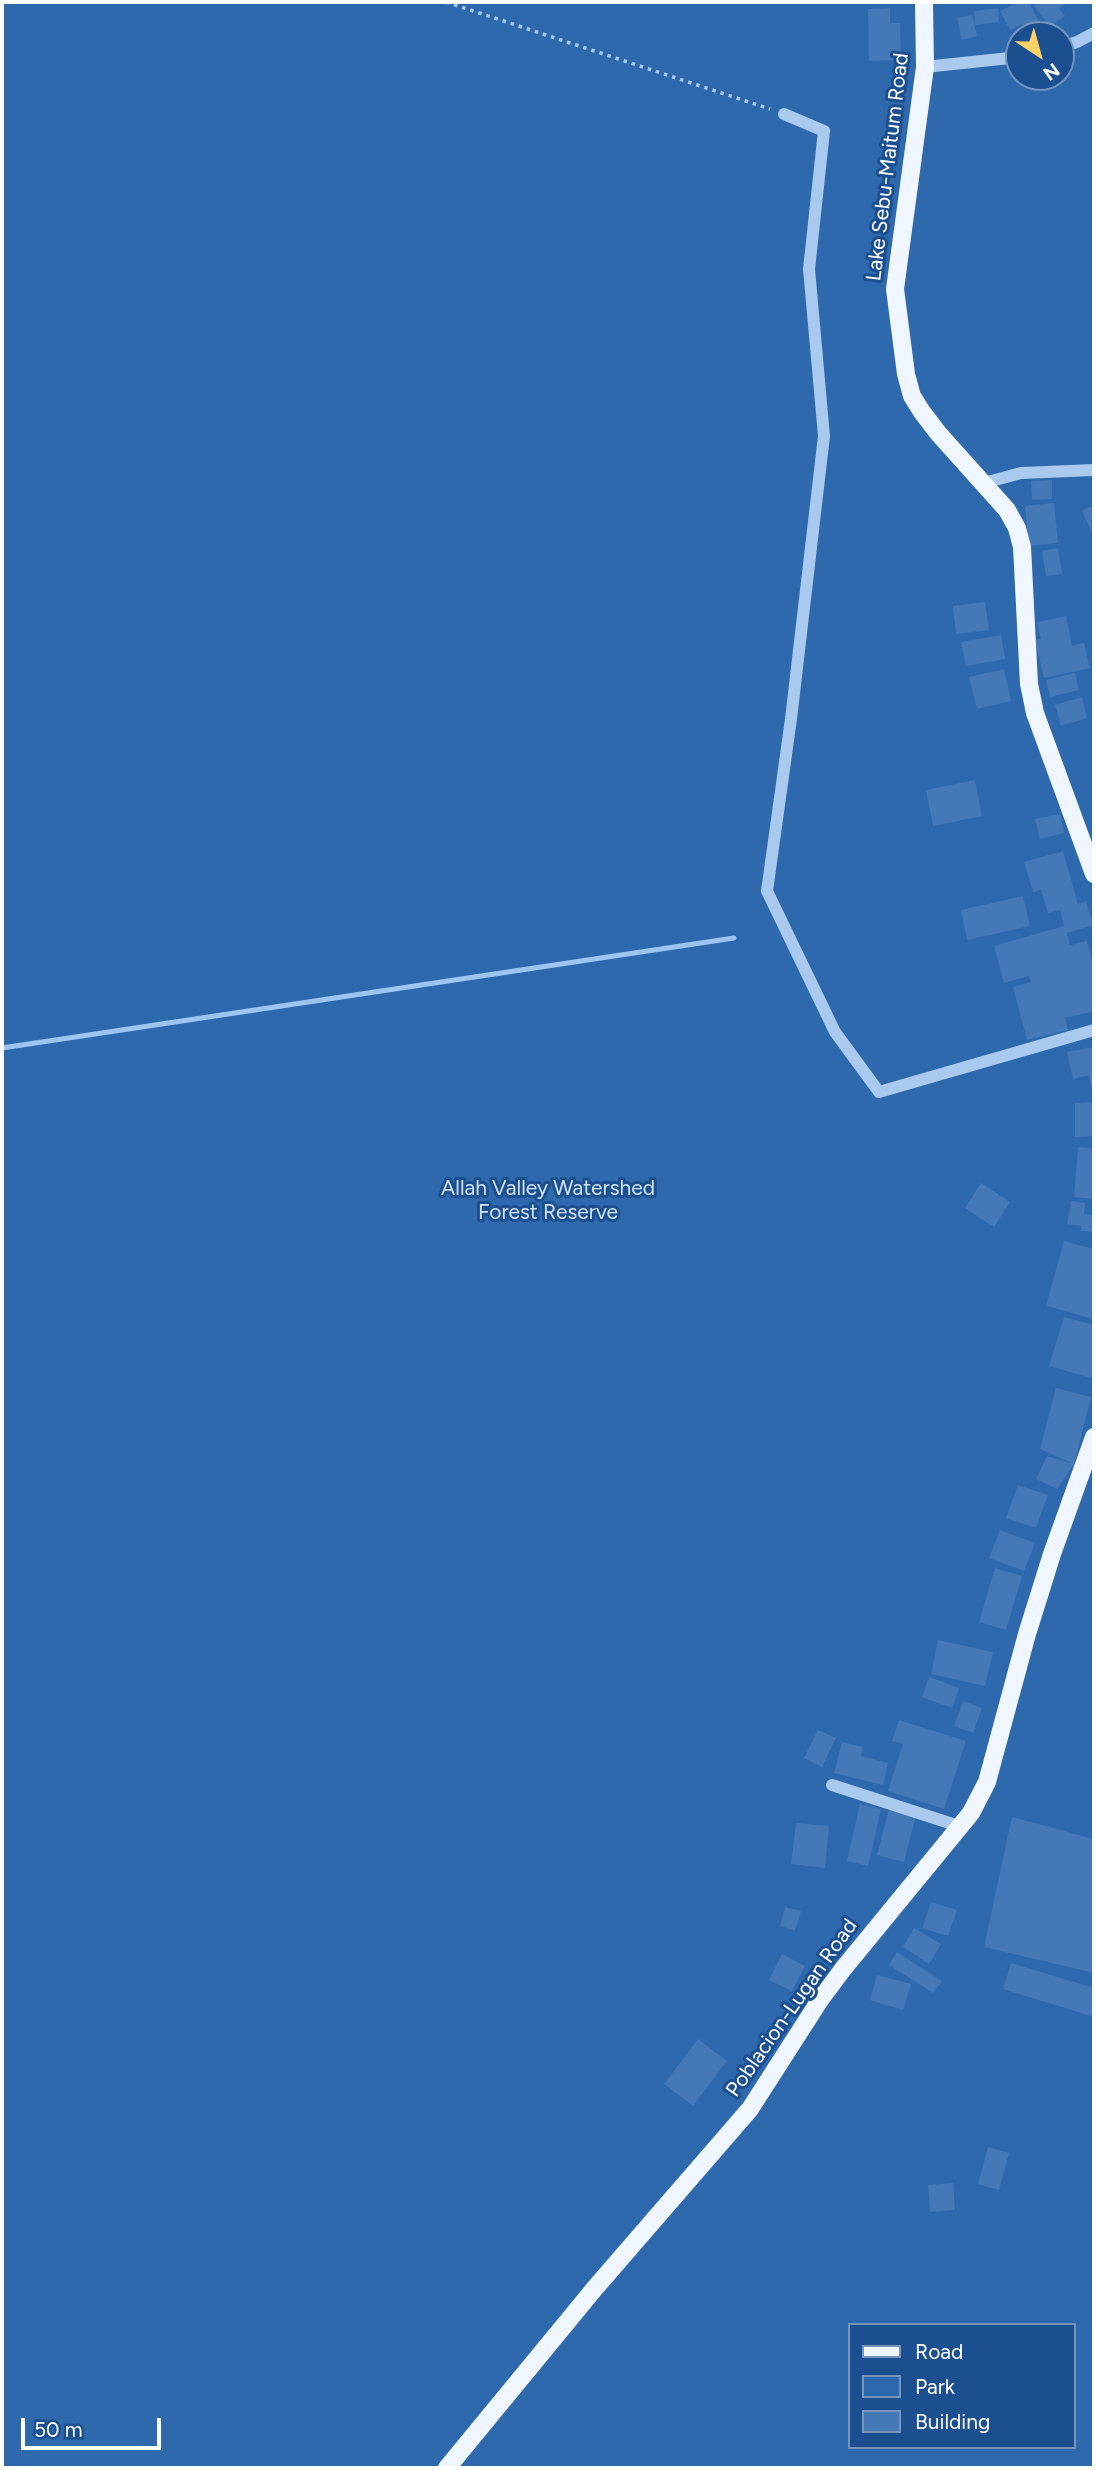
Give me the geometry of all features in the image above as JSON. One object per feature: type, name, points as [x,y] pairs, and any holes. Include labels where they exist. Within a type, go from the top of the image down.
[{"type":"main road","name":"Lake Sebu-Maitum Road","points":[[924,2],[925,67],[895,289],[906,374],[912,396],[922,412],[1007,510],[1017,528],[1022,547],[1029,684],[1035,713],[1094,874]]},
{"type":"main road","name":"Poblacion-Lugan Road","points":[[447,2468],[595,2288],[750,2109],[843,1969],[962,1827],[980,1799],[1027,1634],[1088,1469],[1094,1437]]},
{"type":"street","points":[[1075,43],[1094,33]]},
{"type":"street","points":[[925,67],[1005,58]]},
{"type":"street","points":[[783,114],[824,131],[809,269],[824,436],[767,891],[835,1032],[879,1092],[1094,1030]]},
{"type":"street","points":[[984,483],[1021,473],[1094,470]]},
{"type":"street","points":[[832,1785],[962,1827]]},
{"type":"path","points":[[446,2],[783,114]]},
{"type":"green space","name":"Allah Valley Watershed Forest Reserve","points":[[2,2],[1094,2],[1094,2468],[2,2468]]},
{"type":"building","points":[[1019,2],[1029,2],[1038,21],[1005,21],[1000,11]]},
{"type":"building","points":[[1040,2],[1067,2],[1059,8],[1065,16],[1058,21],[1045,21],[1034,6]]},
{"type":"building","points":[[890,8],[890,23],[900,23],[901,60],[869,61],[868,9]]},
{"type":"building","points":[[998,8],[999,22],[975,25],[974,11]]},
{"type":"building","points":[[972,15],[977,36],[962,40],[957,18]]},
{"type":"building","points":[[1052,480],[1052,499],[1032,500],[1031,481]]},
{"type":"building","points":[[1054,503],[1058,543],[1029,546],[1025,506]]},
{"type":"building","points":[[1094,505],[1094,537],[1082,511]]},
{"type":"building","points":[[1058,548],[1062,574],[1046,576],[1042,551]]},
{"type":"building","points":[[985,602],[989,630],[956,634],[953,606]]},
{"type":"building","points":[[1066,616],[1072,646],[1084,643],[1090,668],[1044,678],[1035,640],[1041,639],[1037,622]]},
{"type":"building","points":[[1001,635],[1005,659],[966,666],[961,642]]},
{"type":"building","points":[[1004,669],[1011,701],[977,709],[969,677]]},
{"type":"building","points":[[1075,673],[1079,690],[1050,697],[1046,680]]},
{"type":"building","points":[[1082,697],[1087,718],[1061,726],[1055,705]]},
{"type":"building","points":[[975,780],[982,816],[933,826],[926,790]]},
{"type":"building","points":[[1060,814],[1064,833],[1040,839],[1035,819]]},
{"type":"building","points":[[1063,851],[1078,904],[1086,901],[1093,925],[1067,933],[1070,945],[1087,941],[1094,967],[1094,1011],[1065,1018],[1068,1030],[1027,1040],[1013,987],[1031,982],[1029,976],[1004,983],[994,946],[1064,926],[1060,910],[1048,913],[1041,890],[1033,892],[1024,862]]},
{"type":"building","points":[[1023,896],[1030,926],[967,940],[961,910]]},
{"type":"building","points":[[1094,1047],[1092,1092],[1089,1075],[1073,1079],[1067,1052]]},
{"type":"building","points":[[1094,1102],[1094,1136],[1075,1137],[1075,1103]]},
{"type":"building","points":[[1078,1147],[1094,1149],[1094,1199],[1074,1197]]},
{"type":"building","points":[[981,1183],[1010,1202],[994,1227],[965,1208]]},
{"type":"building","points":[[1071,1201],[1085,1203],[1084,1214],[1094,1215],[1094,1232],[1081,1231],[1082,1226],[1067,1224]]},
{"type":"building","points":[[1064,1241],[1094,1249],[1094,1319],[1046,1306]]},
{"type":"building","points":[[1064,1317],[1094,1325],[1094,1379],[1049,1366]]},
{"type":"building","points":[[1056,1388],[1091,1397],[1074,1464],[1040,1449]]},
{"type":"building","points":[[1047,1456],[1074,1464],[1057,1489],[1036,1479]]},
{"type":"building","points":[[1018,1485],[1048,1495],[1036,1528],[1006,1518]]},
{"type":"building","points":[[1000,1530],[1035,1543],[1024,1571],[989,1558]]},
{"type":"building","points":[[995,1568],[1022,1576],[1006,1630],[979,1622]]},
{"type":"building","points":[[938,1640],[993,1652],[985,1686],[931,1674]]},
{"type":"building","points":[[929,1677],[959,1688],[952,1708],[922,1697]]},
{"type":"building","points":[[963,1701],[982,1708],[973,1733],[954,1726]]},
{"type":"building","points":[[899,1720],[966,1741],[944,1809],[888,1791],[903,1744],[892,1741]]},
{"type":"building","points":[[818,1730],[836,1738],[822,1767],[804,1758]]},
{"type":"building","points":[[842,1742],[863,1747],[861,1756],[888,1763],[883,1785],[834,1773]]},
{"type":"building","points":[[860,1804],[881,1809],[868,1866],[847,1861]]},
{"type":"building","points":[[889,1809],[916,1815],[904,1862],[877,1855]]},
{"type":"building","points":[[1012,1817],[1094,1839],[1094,1973],[984,1947]]},
{"type":"building","points":[[796,1823],[829,1826],[825,1868],[791,1864]]},
{"type":"building","points":[[931,1902],[957,1910],[948,1936],[922,1928]]},
{"type":"building","points":[[785,1907],[801,1911],[795,1931],[780,1926]]},
{"type":"building","points":[[914,1928],[941,1944],[929,1964],[903,1947]]},
{"type":"building","points":[[897,1952],[942,1981],[933,1993],[889,1965]]},
{"type":"building","points":[[782,1954],[805,1966],[792,1991],[769,1980]]},
{"type":"building","points":[[1011,1963],[1094,1988],[1094,2017],[1003,1989]]},
{"type":"building","points":[[877,1975],[911,1984],[903,2010],[870,2000]]},
{"type":"building","points":[[698,2039],[727,2061],[693,2106],[664,2084]]},
{"type":"building","points":[[988,2147],[1009,2153],[999,2190],[978,2184]]},
{"type":"building","points":[[953,2183],[955,2210],[930,2212],[928,2185]]},
{"type":"waterway","points":[[2,1048],[734,938]]}]
